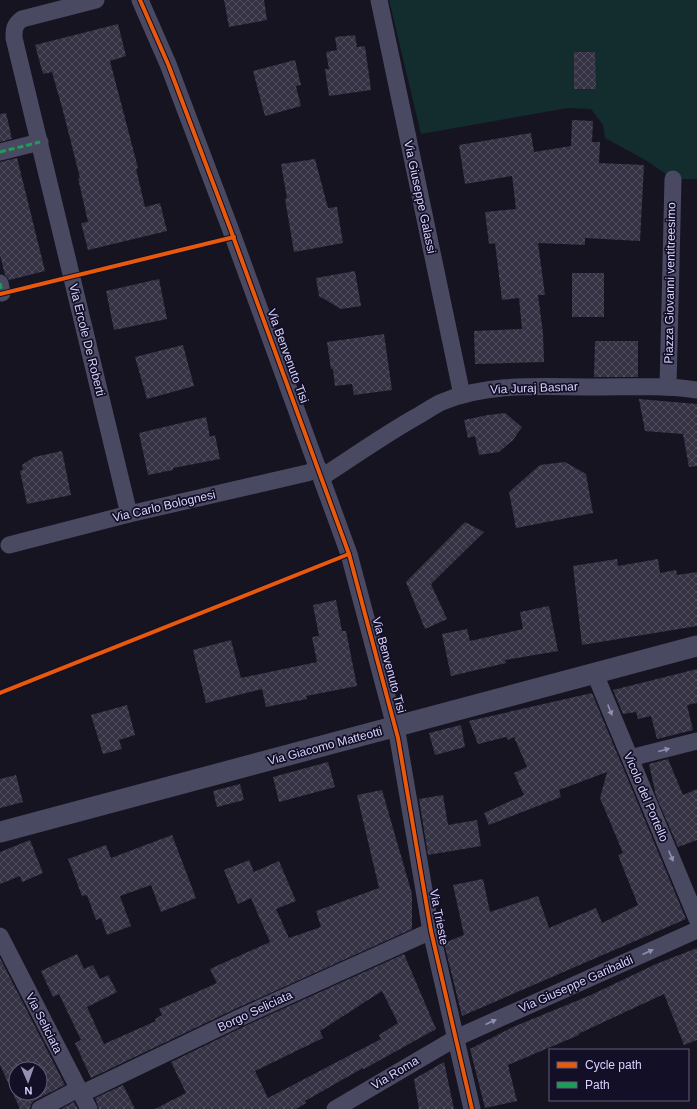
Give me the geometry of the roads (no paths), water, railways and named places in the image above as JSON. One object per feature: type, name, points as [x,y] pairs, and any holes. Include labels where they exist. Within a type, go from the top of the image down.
[{"type":"street","name":"Via Ercole De Roberti","points":[[96,0],[22,20],[16,24],[14,29],[14,38],[129,514]]},
{"type":"street","name":"Via Benvenuto Tisi","points":[[140,0],[168,64],[225,213],[349,554],[395,727]]},
{"type":"street","name":"Via Giuseppe Galassi","points":[[379,0],[462,395]]},
{"type":"street","points":[[0,152],[40,142]]},
{"type":"street","name":"Piazza Giovanni ventitreesimo","points":[[668,387],[673,179]]},
{"type":"street","name":"Via Juraj Basnar","points":[[320,473],[441,403],[462,395],[498,388],[668,387],[697,390]]},
{"type":"street","name":"Via Carlo Bolognesi","points":[[9,545],[129,514],[307,473],[320,473]]},
{"type":"street","name":"Via Giacomo Matteotti","points":[[0,832],[697,646]]},
{"type":"street","name":"Vicolo del Portello","points":[[595,674],[697,919]]},
{"type":"street","name":"Via Trieste","points":[[395,727],[430,931],[472,1109]]},
{"type":"street","points":[[630,758],[697,741]]},
{"type":"street","name":"Via Giuseppe Garibaldi","points":[[456,1038],[697,930]]},
{"type":"street","name":"Borgo Seliciata","points":[[40,1109],[430,931]]},
{"type":"street","name":"Via Seliciata","points":[[0,936],[88,1109]]},
{"type":"street","name":"Via Roma","points":[[335,1109],[456,1038]]}]
